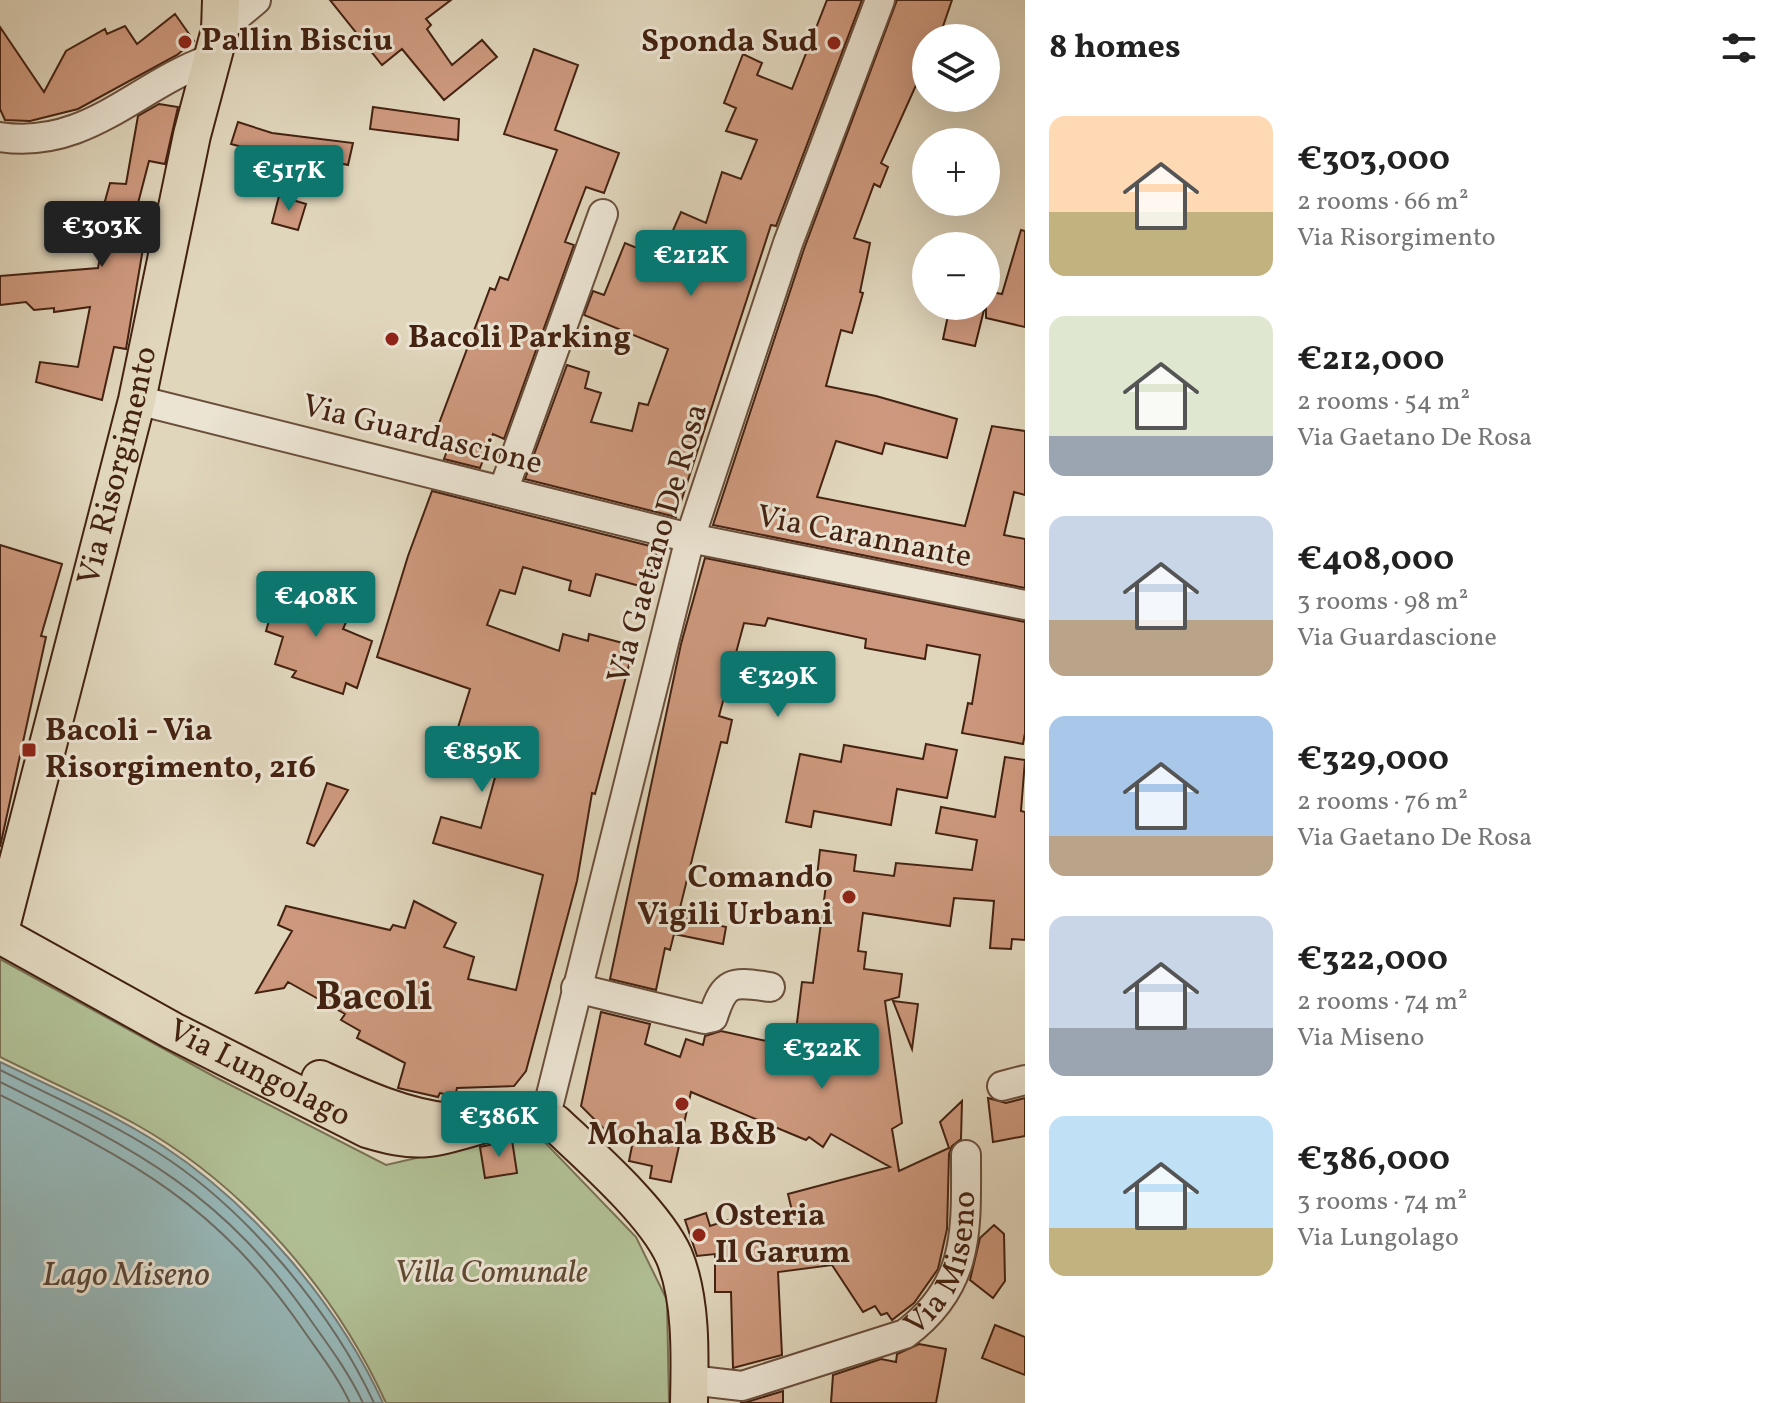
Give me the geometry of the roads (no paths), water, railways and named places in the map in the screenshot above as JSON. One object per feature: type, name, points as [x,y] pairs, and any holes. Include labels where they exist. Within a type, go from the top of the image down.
[{"type":"main road","name":"Via Risorgimento","points":[[0,933],[137,400],[217,30]]},
{"type":"main road","name":"Via Lungolago","points":[[0,933],[56,963],[181,1015],[364,1099],[422,1119],[474,1124],[510,1119],[545,1119]]},
{"type":"main road","name":"Via Miseno","points":[[545,1119],[555,1123],[591,1157],[658,1230],[673,1255],[683,1283],[689,1391]]},
{"type":"street","points":[[0,137],[35,141],[94,124],[175,72],[217,30],[256,0]]},
{"type":"street","name":"Via Gaetano De Rosa","points":[[545,1119],[690,538],[788,243],[880,0]]},
{"type":"street","points":[[503,491],[603,214]]},
{"type":"street","name":"Via Guardascione","points":[[137,400],[690,538]]},
{"type":"street","name":"Via Carannante","points":[[690,538],[1025,605]]},
{"type":"street","points":[[576,988],[704,1019],[713,1017],[721,992],[730,986],[740,983],[770,987]]},
{"type":"street","name":"Via Miseno","points":[[689,1391],[742,1386],[905,1334],[926,1319],[945,1294],[966,1240],[966,1155]]},
{"type":"water","name":"Lago Miseno","points":[[0,1062],[144,1134],[229,1197],[290,1260],[317,1294],[342,1329],[383,1403],[0,1403]]},
{"type":"place","name":"Pallin Bisciu","points":[[185,42]]},
{"type":"place","name":"Sponda Sud","points":[[834,43]]},
{"type":"place","name":"Bacoli Parking","points":[[392,339]]},
{"type":"place","name":"Bacoli - Via Risorgimento, 216","points":[[29,750]]},
{"type":"place","name":"Comando Vigili Urbani","points":[[849,897]]},
{"type":"place","name":"Mohala B&B","points":[[682,1104]]},
{"type":"place","name":"Osteria Il Garum","points":[[699,1235]]},
{"type":"district","name":"Bacoli","points":[[374,999]]},
{"type":"park label","name":"Villa Comunale","points":[[491,1274]]}]
